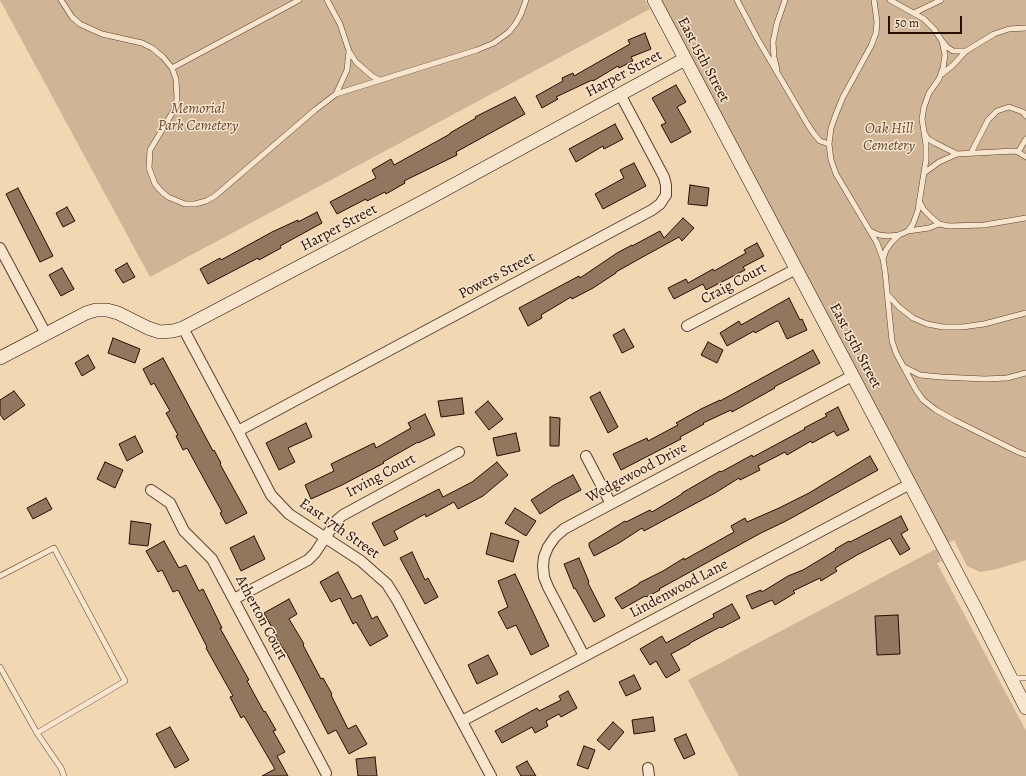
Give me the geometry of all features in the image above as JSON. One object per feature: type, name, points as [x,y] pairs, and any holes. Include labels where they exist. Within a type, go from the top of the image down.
[{"type":"main road","name":"East 15th Street","points":[[654,0],[910,484],[1026,708]]},
{"type":"main road","name":"Harper Street","points":[[0,358],[86,312],[96,310],[107,310],[118,313],[148,328],[160,332],[174,331],[183,328],[426,200],[685,59]]},
{"type":"street","name":"Powers Street","points":[[238,431],[645,214],[660,204],[666,195],[664,177],[620,94]]},
{"type":"street","points":[[0,248],[46,334]]},
{"type":"street","name":"Craig Court","points":[[687,326],[796,269]]},
{"type":"street","name":"East 17th Street","points":[[183,328],[271,495],[289,514],[361,561],[387,584],[398,600],[491,776]]},
{"type":"street","name":"Wedgewood Drive","points":[[584,656],[544,577],[544,557],[548,547],[555,537],[564,529],[852,376]]},
{"type":"street","name":"Irving Court","points":[[234,598],[308,560],[315,553],[342,515],[459,452]]},
{"type":"street","points":[[586,456],[611,504]]},
{"type":"street","name":"Lindenwood Lane","points":[[462,721],[910,484]]},
{"type":"street","name":"Atherton Court","points":[[151,490],[170,503],[184,531],[212,559],[326,773]]},
{"type":"lane","points":[[61,0],[72,17],[80,24],[102,34],[152,48],[163,57],[172,68],[176,79],[177,99],[172,115],[150,150],[149,168],[155,184],[161,191],[168,198],[185,204],[195,204],[206,201],[215,196],[315,110],[336,94],[477,50],[494,43],[505,35],[516,23],[526,0]]},
{"type":"lane","points":[[172,68],[299,0]]},
{"type":"lane","points":[[327,0],[340,24],[350,51],[356,62],[379,80]]},
{"type":"lane","points":[[737,0],[779,76],[814,134],[820,141],[830,144]]},
{"type":"lane","points":[[779,76],[774,57],[773,42],[777,23],[785,0]]},
{"type":"lane","points":[[874,0],[877,22],[876,33],[871,46],[843,97],[831,128],[831,160],[836,174],[877,243],[883,259],[892,341],[896,352],[916,390],[923,400],[936,410],[961,424],[1026,455]]},
{"type":"lane","points":[[890,0],[924,19],[934,29],[947,47],[954,51],[966,51]]},
{"type":"lane","points":[[914,13],[940,0]]},
{"type":"lane","points":[[908,231],[918,210],[926,160],[926,145],[922,120],[924,107],[929,93],[941,75],[966,51],[994,34],[1009,29],[1026,28]]},
{"type":"lane","points":[[941,75],[945,54],[942,41]]},
{"type":"lane","points":[[336,94],[347,70],[350,51]]},
{"type":"lane","points":[[971,153],[988,120],[997,111],[1009,107],[1023,112],[1026,116]]},
{"type":"lane","points":[[924,132],[928,139],[956,154]]},
{"type":"lane","points":[[1018,152],[1026,139]]},
{"type":"lane","points":[[924,173],[938,162],[956,154],[1014,151],[1026,158]]},
{"type":"lane","points":[[919,201],[924,210],[939,224]]},
{"type":"lane","points":[[869,230],[879,235],[888,236],[899,235],[908,231],[939,224],[949,226],[984,225],[1026,218]]},
{"type":"lane","points":[[883,259],[886,250],[899,235]]},
{"type":"lane","points":[[888,294],[899,307],[913,318],[927,324],[943,327],[962,327],[984,324],[1026,313]]},
{"type":"lane","points":[[904,367],[920,375],[941,377],[985,379],[1007,378],[1026,373]]},
{"type":"lane","points":[[0,576],[54,548],[125,681],[37,733]]},
{"type":"lane","points":[[0,667],[37,733],[61,768],[64,776]]},
{"type":"lane","points":[[1011,678],[1026,678]]},
{"type":"green space","name":"Memorial Park Cemetery","points":[[0,0],[645,0],[650,9],[150,277]]},
{"type":"green space","name":"Oak Hill Cemetery","points":[[661,0],[1026,0],[1026,560],[997,569],[980,572],[967,566],[954,540],[948,543]]},
{"type":"green space","points":[[936,549],[942,561],[937,563],[1026,731],[1026,776],[739,776],[688,680]]},
{"type":"building","points":[[645,33],[651,49],[631,57],[633,61],[619,68],[618,66],[593,81],[592,80],[556,97],[558,99],[542,108],[536,96],[563,81],[562,78],[573,73],[574,76],[630,44],[628,40]]},
{"type":"building","points":[[676,85],[686,102],[677,107],[691,132],[671,143],[661,125],[666,123],[652,98]]},
{"type":"building","points":[[515,97],[525,114],[456,152],[457,155],[404,181],[405,183],[386,194],[385,192],[367,201],[366,199],[337,214],[330,202],[376,178],[372,170],[391,159],[394,165],[450,134],[476,118],[475,117]]},
{"type":"building","points":[[615,124],[623,139],[604,149],[603,146],[576,162],[569,149]]},
{"type":"building","points":[[634,163],[646,186],[603,209],[595,194],[624,178],[620,170]]},
{"type":"building","points":[[690,185],[709,188],[707,206],[688,204]]},
{"type":"building","points":[[18,188],[53,256],[40,262],[6,194]]},
{"type":"building","points":[[67,207],[75,221],[63,227],[56,213]]},
{"type":"building","points":[[317,212],[322,223],[280,246],[281,248],[259,260],[258,258],[208,284],[200,269],[220,258],[221,260],[272,232],[298,220],[298,222]]},
{"type":"building","points":[[683,218],[694,228],[682,241],[679,237],[639,259],[616,272],[593,288],[572,299],[571,297],[541,315],[542,318],[528,326],[519,308],[579,276],[580,278],[617,253],[660,231],[664,238]]},
{"type":"building","points":[[757,243],[764,256],[743,267],[745,270],[706,290],[703,284],[674,299],[668,288],[686,279],[688,283],[713,269],[714,271],[746,253],[744,250]]},
{"type":"building","points":[[127,263],[135,277],[123,283],[115,270]]},
{"type":"building","points":[[62,268],[74,289],[61,296],[49,275]]},
{"type":"building","points":[[789,298],[807,330],[787,339],[779,322],[777,321],[755,333],[754,331],[727,346],[720,333],[739,321],[741,325]]},
{"type":"building","points":[[624,329],[634,347],[622,353],[613,335]]},
{"type":"building","points":[[113,338],[140,349],[135,363],[108,353]]},
{"type":"building","points":[[708,342],[723,350],[717,363],[701,355]]},
{"type":"building","points":[[813,350],[820,363],[774,387],[775,388],[732,412],[731,410],[703,423],[704,424],[680,437],[681,439],[621,470],[613,454],[647,438],[648,441],[678,425],[676,423],[701,409],[720,401]]},
{"type":"building","points":[[88,355],[95,368],[82,376],[75,363]]},
{"type":"building","points":[[163,358],[247,513],[226,524],[220,513],[222,512],[187,448],[183,450],[176,436],[178,435],[166,413],[170,411],[154,383],[151,385],[143,369]]},
{"type":"building","points":[[14,391],[25,405],[4,420],[0,414],[0,400]]},
{"type":"building","points":[[600,392],[618,427],[608,433],[590,397]]},
{"type":"building","points":[[462,398],[464,414],[441,417],[438,401]]},
{"type":"building","points":[[488,401],[503,419],[489,430],[475,412]]},
{"type":"building","points":[[838,407],[849,430],[837,436],[834,431],[812,443],[811,441],[787,455],[785,452],[758,466],[760,470],[740,480],[739,478],[715,493],[644,531],[642,528],[619,543],[594,556],[589,543],[625,521],[626,522],[650,510],[652,512],[720,471],[721,472],[752,455],[753,457],[805,429],[804,428],[827,416],[825,414]]},
{"type":"building","points":[[425,414],[435,435],[418,442],[383,462],[384,463],[342,485],[311,499],[305,485],[334,471],[331,464],[374,443],[376,448],[411,428],[408,423]]},
{"type":"building","points":[[550,417],[560,418],[559,446],[550,446]]},
{"type":"building","points":[[306,423],[312,437],[288,448],[295,462],[279,470],[266,443]]},
{"type":"building","points":[[516,433],[520,451],[497,456],[493,438]]},
{"type":"building","points":[[135,436],[143,452],[127,461],[119,444]]},
{"type":"building","points":[[870,456],[878,470],[659,589],[660,590],[646,597],[645,596],[622,609],[615,598],[684,558],[684,560],[734,532],[731,526],[745,518],[747,522],[779,508],[809,493]]},
{"type":"building","points":[[105,462],[123,470],[115,488],[97,479]]},
{"type":"building","points":[[497,462],[508,475],[483,496],[458,509],[454,502],[426,517],[425,514],[394,531],[398,539],[384,546],[372,523],[439,489],[443,497],[472,482]]},
{"type":"building","points":[[573,475],[581,490],[540,514],[531,500]]},
{"type":"building","points":[[46,498],[52,509],[33,519],[27,508]]},
{"type":"building","points":[[515,508],[536,521],[526,536],[505,523]]},
{"type":"building","points":[[901,516],[908,530],[901,534],[910,549],[900,555],[890,538],[835,568],[837,571],[821,581],[820,578],[793,591],[795,593],[775,605],[772,600],[752,609],[746,596],[761,590],[762,592],[788,576],[803,570],[849,541],[850,542]]},
{"type":"building","points":[[131,521],[151,524],[148,546],[129,544]]},
{"type":"building","points":[[491,533],[519,541],[513,562],[486,554]]},
{"type":"building","points":[[254,536],[265,559],[241,571],[230,548]]},
{"type":"building","points":[[164,541],[179,568],[186,565],[199,591],[203,589],[222,628],[220,628],[249,680],[247,681],[276,730],[273,731],[285,752],[277,756],[288,776],[262,776],[275,769],[244,716],[241,718],[230,697],[233,696],[206,648],[207,647],[178,590],[173,592],[162,570],[158,572],[146,551]]},
{"type":"building","points":[[412,552],[425,580],[428,578],[438,597],[425,604],[400,558]]},
{"type":"building","points":[[579,558],[589,582],[588,583],[605,616],[594,622],[575,588],[574,589],[564,564]]},
{"type":"building","points":[[338,572],[352,599],[361,595],[372,619],[377,616],[388,636],[370,646],[356,622],[353,624],[340,598],[331,602],[320,582]]},
{"type":"building","points":[[515,574],[549,646],[531,655],[516,625],[507,629],[498,612],[508,607],[498,581]]},
{"type":"building","points":[[289,599],[297,614],[289,619],[304,644],[303,645],[321,679],[323,678],[332,694],[331,695],[348,729],[356,725],[367,744],[349,754],[336,730],[328,734],[264,613]]},
{"type":"building","points":[[732,604],[740,618],[721,628],[720,627],[671,654],[680,670],[666,678],[656,661],[650,665],[640,649],[662,636],[666,643],[714,617],[713,614]]},
{"type":"building","points":[[898,615],[900,654],[877,655],[875,616]]},
{"type":"building","points":[[488,655],[498,674],[477,684],[468,665]]},
{"type":"building","points":[[634,675],[641,689],[626,696],[619,682]]},
{"type":"building","points":[[568,691],[577,708],[561,717],[559,714],[546,721],[548,726],[535,733],[532,727],[502,743],[495,731],[537,708],[539,711],[561,700],[559,696]]},
{"type":"building","points":[[653,717],[655,731],[634,734],[632,720]]},
{"type":"building","points":[[613,722],[624,732],[609,750],[597,740]]},
{"type":"building","points":[[170,727],[189,760],[175,768],[156,734]]},
{"type":"building","points":[[686,734],[695,754],[684,759],[674,739]]},
{"type":"building","points":[[584,746],[595,750],[588,769],[577,765]]},
{"type":"building","points":[[375,757],[377,776],[358,776],[356,759]]},
{"type":"building","points":[[527,761],[536,776],[521,776],[516,767]]}]
